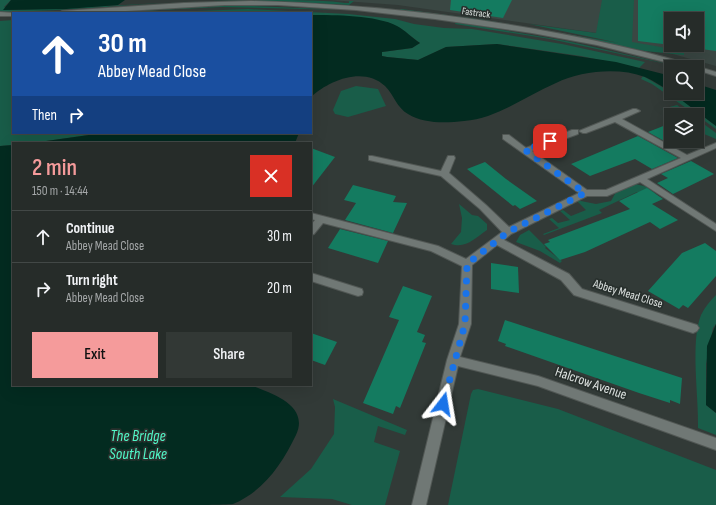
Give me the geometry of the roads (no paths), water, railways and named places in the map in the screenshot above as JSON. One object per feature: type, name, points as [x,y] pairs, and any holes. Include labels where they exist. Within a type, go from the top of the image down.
[{"type":"street","name":"Fastrack","points":[[78,12],[225,3],[324,5],[397,12],[507,27],[615,47],[665,60]]},
{"type":"street","points":[[0,14],[12,14]]},
{"type":"street","points":[[704,70],[716,74]]},
{"type":"street","points":[[583,131],[636,111]]},
{"type":"street","points":[[616,119],[687,158]]},
{"type":"street","points":[[525,150],[574,132]]},
{"type":"street","points":[[506,137],[585,193]]},
{"type":"street","points":[[467,264],[508,232],[585,193],[607,193],[641,180],[716,145]]},
{"type":"street","points":[[372,158],[444,174],[483,207],[508,232]]},
{"type":"street","points":[[444,174],[451,158]]},
{"type":"street","points":[[641,180],[716,228]]},
{"type":"street","points":[[312,229],[316,218],[434,248],[467,264]]},
{"type":"street","name":"Abbey Mead Close","points":[[497,241],[565,277],[578,292],[693,328]]},
{"type":"street","points":[[419,505],[454,360],[465,324],[467,264]]},
{"type":"street","points":[[312,277],[358,292]]},
{"type":"street","name":"Halcrow Avenue","points":[[454,360],[538,381],[716,444]]},
{"type":"water","points":[[11,0],[125,0],[118,5],[66,9],[3,10]]},
{"type":"water","points":[[312,15],[355,16],[388,22],[397,26],[420,43],[412,48],[382,52],[382,56],[387,57],[418,60],[446,47],[497,44],[616,62],[664,74],[664,88],[645,77],[634,74],[612,71],[588,73],[556,83],[489,116],[464,121],[443,122],[421,120],[408,114],[398,105],[385,86],[377,80],[357,76],[327,85],[312,96]]},
{"type":"water","points":[[704,86],[716,90],[716,126],[704,117],[704,108],[692,108],[681,100],[704,100]]},
{"type":"water","points":[[96,134],[299,134],[295,142],[39,142]]},
{"type":"water","name":"The Bridge South Lake","points":[[12,145],[12,386],[253,386],[268,392],[277,396],[293,408],[298,416],[299,425],[296,435],[285,456],[271,476],[254,492],[233,504],[0,505],[0,146]]},
{"type":"water","points":[[716,324],[716,413],[706,405],[707,346]]}]
